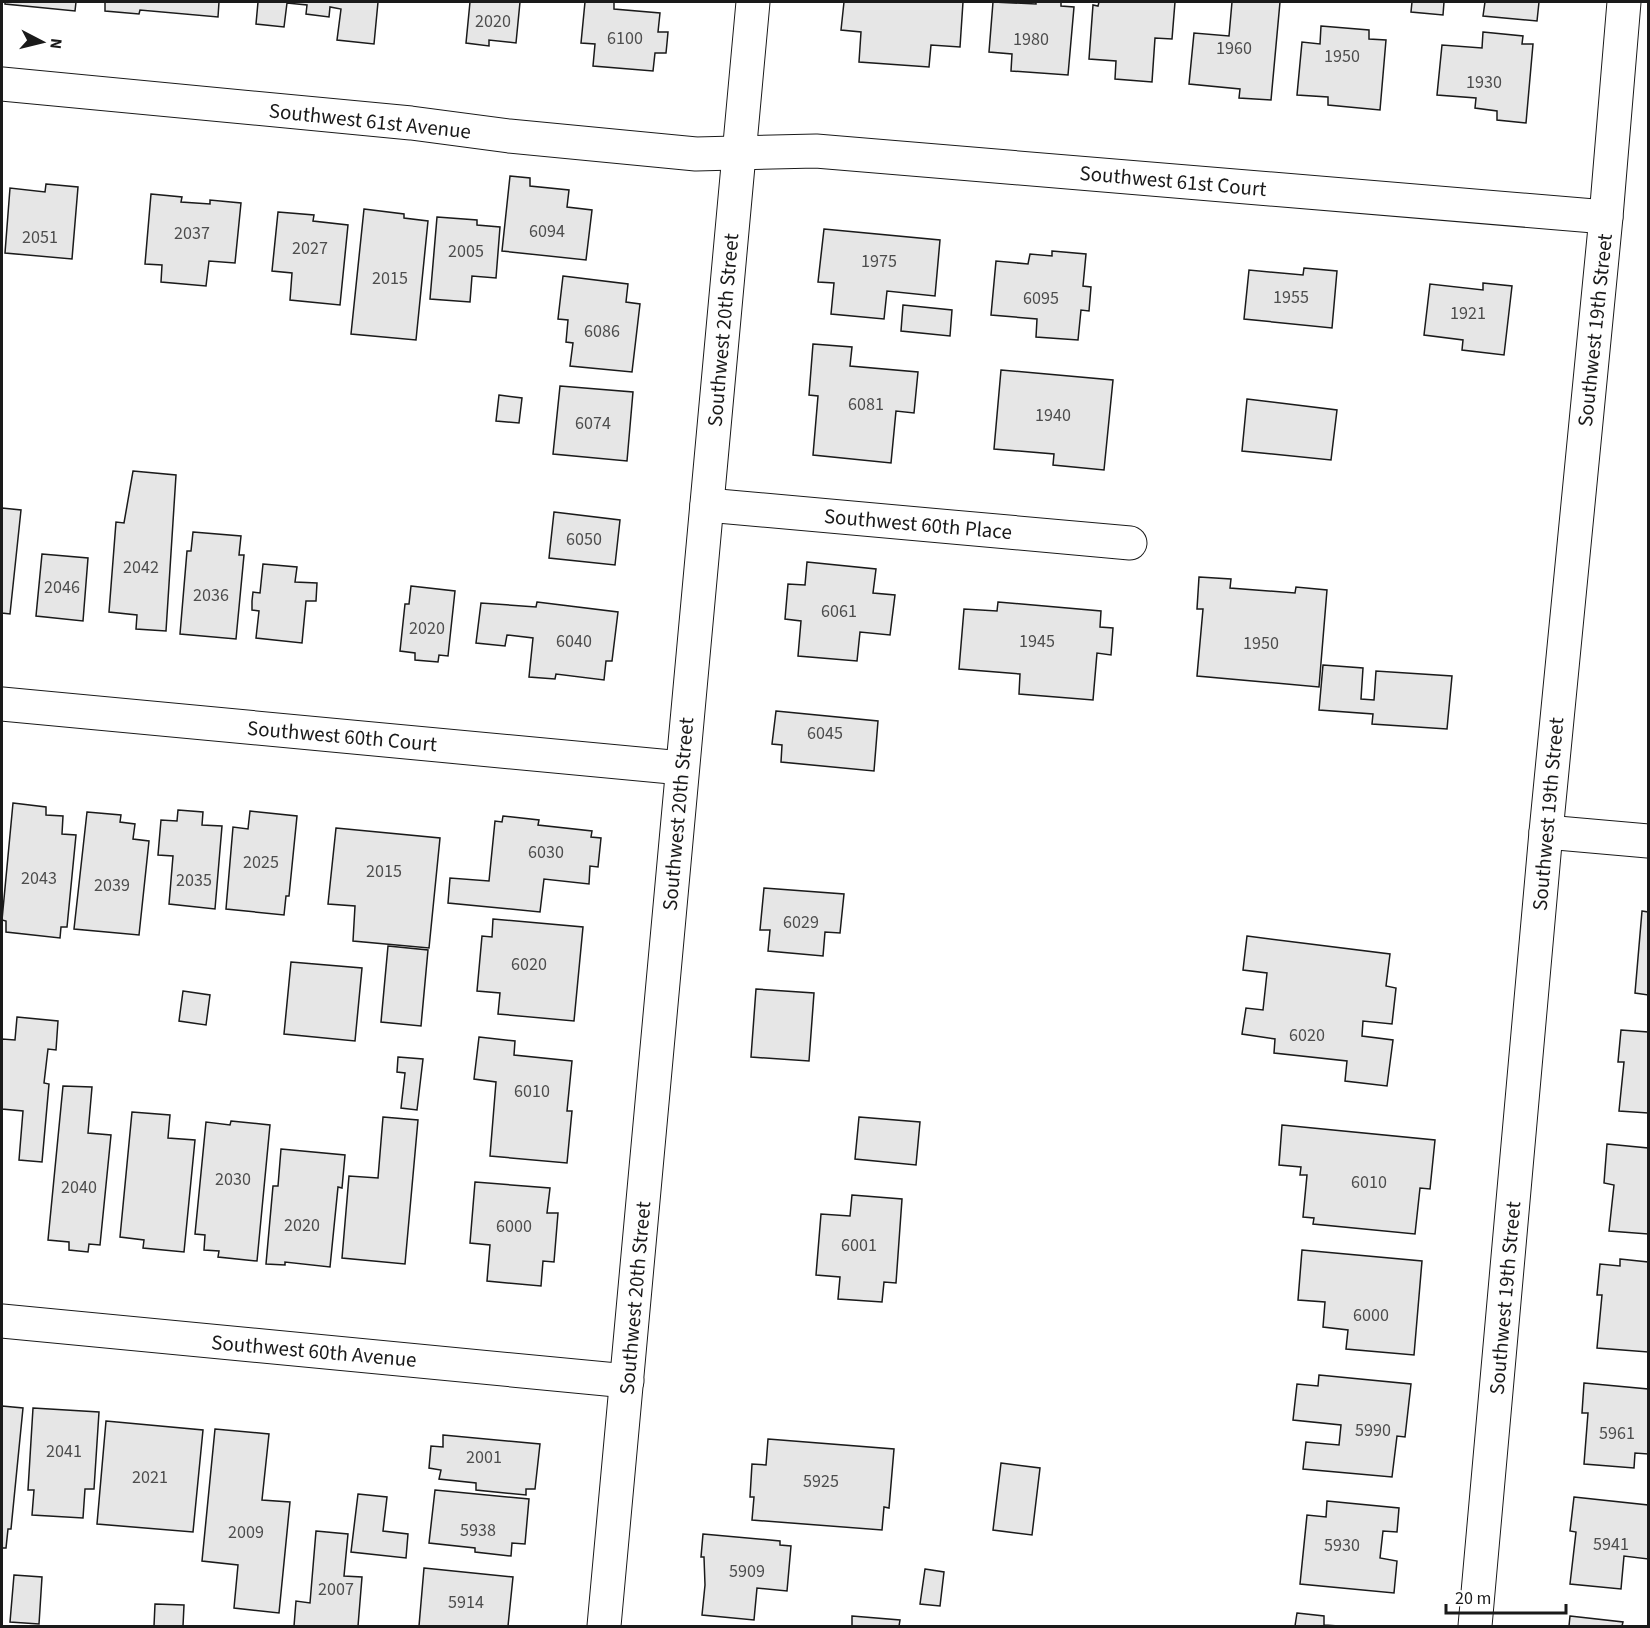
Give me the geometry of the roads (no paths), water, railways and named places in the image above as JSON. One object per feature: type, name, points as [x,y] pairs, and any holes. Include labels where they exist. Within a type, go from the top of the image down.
[{"type":"street","name":"Southwest 20th Street","points":[[604,1626],[753,2]]},
{"type":"street","name":"Southwest 19th Street","points":[[1475,1626],[1546,832],[1606,217],[1624,2]]},
{"type":"street","name":"Southwest 61st Avenue","points":[[2,84],[411,123],[509,136],[696,154],[739,152]]},
{"type":"street","name":"Southwest 61st Court","points":[[739,152],[816,151],[1606,217]]},
{"type":"street","name":"Southwest 60th Place","points":[[706,505],[1130,543]]},
{"type":"street","name":"Southwest 60th Court","points":[[2,704],[682,768]]},
{"type":"street","points":[[1546,832],[1648,841]]},
{"type":"street","name":"Southwest 60th Avenue","points":[[2,1321],[627,1381]]}]
